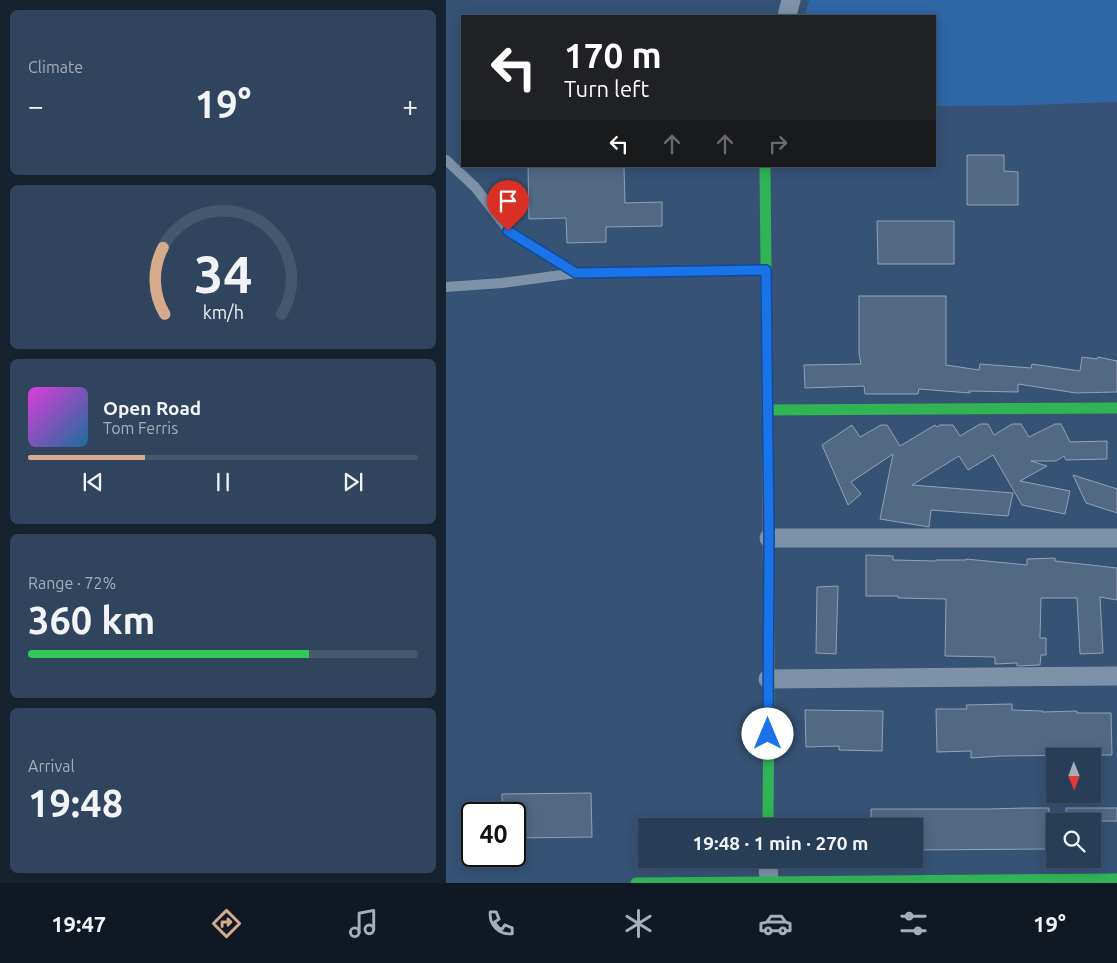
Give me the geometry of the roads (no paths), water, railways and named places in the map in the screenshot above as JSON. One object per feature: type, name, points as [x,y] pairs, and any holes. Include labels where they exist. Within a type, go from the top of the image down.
[{"type":"street","points":[[788,15],[791,0]]},
{"type":"street","points":[[765,167],[769,538],[768,818]]},
{"type":"street","points":[[767,410],[1117,408]]},
{"type":"street","points":[[769,538],[1117,538]]},
{"type":"street","points":[[768,679],[1117,676]]},
{"type":"street","points":[[768,868],[768,882]]},
{"type":"street","points":[[636,883],[1117,879]]},
{"type":"lane","points":[[446,160],[475,187],[508,231],[576,273]]},
{"type":"lane","points":[[446,286],[502,283],[576,273],[766,270]]}]
